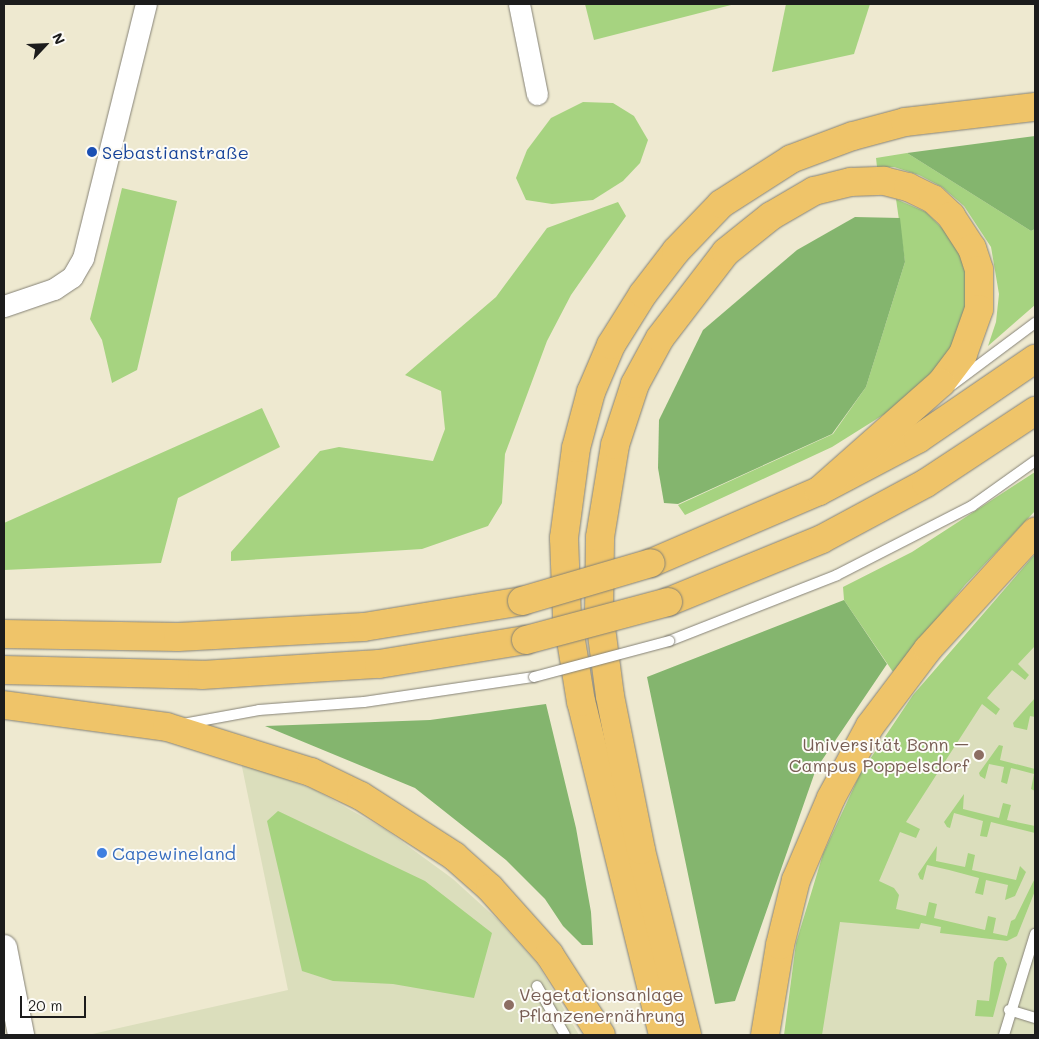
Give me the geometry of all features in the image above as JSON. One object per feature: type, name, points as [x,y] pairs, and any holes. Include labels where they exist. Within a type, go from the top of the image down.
[{"type":"highway","points":[[663,1035],[581,702],[568,616],[564,538],[576,448],[591,392],[611,345],[643,294],[676,251],[721,204],[791,159],[853,136],[905,122],[1035,107]]},
{"type":"highway","points":[[686,1035],[641,850],[610,696],[599,613],[600,536],[615,445],[635,384],[660,338],[726,252],[771,216],[814,191],[850,182],[884,181],[908,187],[933,199],[962,233],[972,248],[979,270],[979,309],[962,354],[941,383],[913,410],[819,491]]},
{"type":"highway","points":[[4,634],[178,637],[364,627],[522,601],[651,563],[819,491],[918,440],[1035,359]]},
{"type":"highway","points":[[4,670],[202,675],[379,664],[526,640],[668,602],[822,539],[926,483],[1035,411]]},
{"type":"highway","points":[[765,1035],[780,945],[796,880],[831,798],[870,726],[928,649],[1035,532]]},
{"type":"highway","points":[[4,705],[167,727],[311,772],[362,796],[454,856],[523,922],[573,988],[601,1035]]},
{"type":"street","points":[[4,306],[54,289],[72,277],[83,258],[146,4]]},
{"type":"street","points":[[519,4],[537,94]]},
{"type":"street","points":[[4,948],[21,1035]]},
{"type":"lane","points":[[913,410],[988,360],[1035,323]]},
{"type":"lane","points":[[167,727],[259,710],[364,702],[534,677],[669,640],[836,575],[972,506],[1035,461]]},
{"type":"lane","points":[[1004,1035],[1009,1010],[1035,934]]},
{"type":"lane","points":[[538,986],[565,1035]]},
{"type":"lane","points":[[1009,1010],[1035,1018]]},
{"type":"shaded area","name":"Universität Bonn – Campus Poppelsdorf","points":[[1035,606],[1035,1035],[804,1035],[845,870]]},
{"type":"shaded area","points":[[241,762],[315,790],[386,830],[453,879],[498,920],[537,963],[579,1035],[88,1035],[288,990]]},
{"type":"green space","points":[[585,4],[735,4],[594,40]]},
{"type":"green space","points":[[786,4],[870,4],[854,54],[772,72]]},
{"type":"green space","points":[[583,102],[613,103],[634,116],[648,140],[640,163],[623,181],[593,200],[552,204],[526,200],[516,178],[527,150],[551,118]]},
{"type":"green space","points":[[1035,136],[1035,229],[1031,231],[907,153]]},
{"type":"green space","points":[[907,153],[1031,231],[1035,229],[1035,305],[988,346],[996,322],[999,294],[991,247],[964,206],[942,187],[919,175],[894,167],[877,167],[876,158]]},
{"type":"green space","points":[[122,188],[177,201],[137,370],[112,383],[102,340],[90,319]]},
{"type":"green space","points":[[896,199],[926,212],[952,238],[966,264],[969,295],[949,357],[907,400],[832,447],[685,515],[678,505],[833,434],[866,387],[905,262]]},
{"type":"green space","points":[[618,202],[626,216],[571,295],[547,341],[505,454],[502,503],[488,526],[422,549],[231,561],[231,552],[320,451],[339,447],[433,461],[445,429],[441,391],[405,375],[496,297],[547,228]]},
{"type":"green space","points":[[855,217],[900,218],[905,262],[866,387],[832,434],[678,504],[664,503],[658,468],[659,420],[703,330],[797,250]]},
{"type":"green space","points":[[262,408],[280,447],[178,498],[161,563],[4,570],[4,523]]},
{"type":"green space","points":[[1035,472],[1035,511],[965,585],[893,672],[844,600],[843,587],[912,552]]},
{"type":"green space","points":[[1035,554],[1035,646],[1018,664],[1029,675],[1025,680],[1012,670],[987,698],[1000,709],[996,715],[982,704],[906,822],[920,829],[916,838],[900,832],[879,881],[894,888],[899,895],[896,909],[926,916],[929,902],[937,904],[934,918],[985,930],[988,916],[996,918],[993,933],[1007,936],[1011,921],[1015,919],[1035,878],[1035,891],[1017,936],[1007,941],[940,933],[941,927],[921,923],[919,929],[840,922],[822,1035],[784,1035],[796,943],[823,854],[860,774],[913,695]]},
{"type":"green space","points":[[844,600],[887,664],[816,769],[735,1001],[715,1004],[647,677]]},
{"type":"green space","points":[[1035,698],[1035,717],[1030,716],[1027,730],[1014,727],[1013,723]]},
{"type":"green space","points":[[546,704],[576,828],[591,912],[593,945],[582,945],[563,926],[545,899],[506,860],[415,788],[265,726],[430,720]]},
{"type":"green space","points":[[999,745],[1003,746],[1000,760],[1035,769],[1035,791],[1031,789],[1034,774],[1011,768],[1007,784],[1001,782],[1004,767],[989,764],[985,779],[980,776],[979,773]]},
{"type":"green space","points":[[964,794],[963,809],[999,818],[1003,803],[1011,805],[1007,820],[1035,826],[1035,833],[991,822],[987,837],[980,836],[983,821],[954,813],[950,828],[947,827],[944,822]]},
{"type":"green space","points":[[278,811],[425,881],[492,933],[474,998],[393,984],[333,981],[302,971],[267,821]]},
{"type":"green space","points":[[937,846],[936,861],[965,867],[968,853],[975,855],[972,870],[1016,880],[1020,866],[1026,872],[1015,896],[1005,900],[1008,885],[986,880],[983,895],[975,893],[979,878],[949,870],[927,865],[923,880],[920,879],[918,874]]},
{"type":"green space","points":[[998,957],[1003,957],[1007,964],[993,1017],[975,1016],[977,1000],[989,1001],[994,962]]},
{"type":"place","name":"Sebastianstraße","points":[[92,152]]},
{"type":"place","name":"Universität Bonn – Campus Poppelsdorf","points":[[979,755]]},
{"type":"place","name":"Capewineland","points":[[102,853]]},
{"type":"place","name":"Vegetationsanlage Pflanzenernährung","points":[[509,1005]]}]
